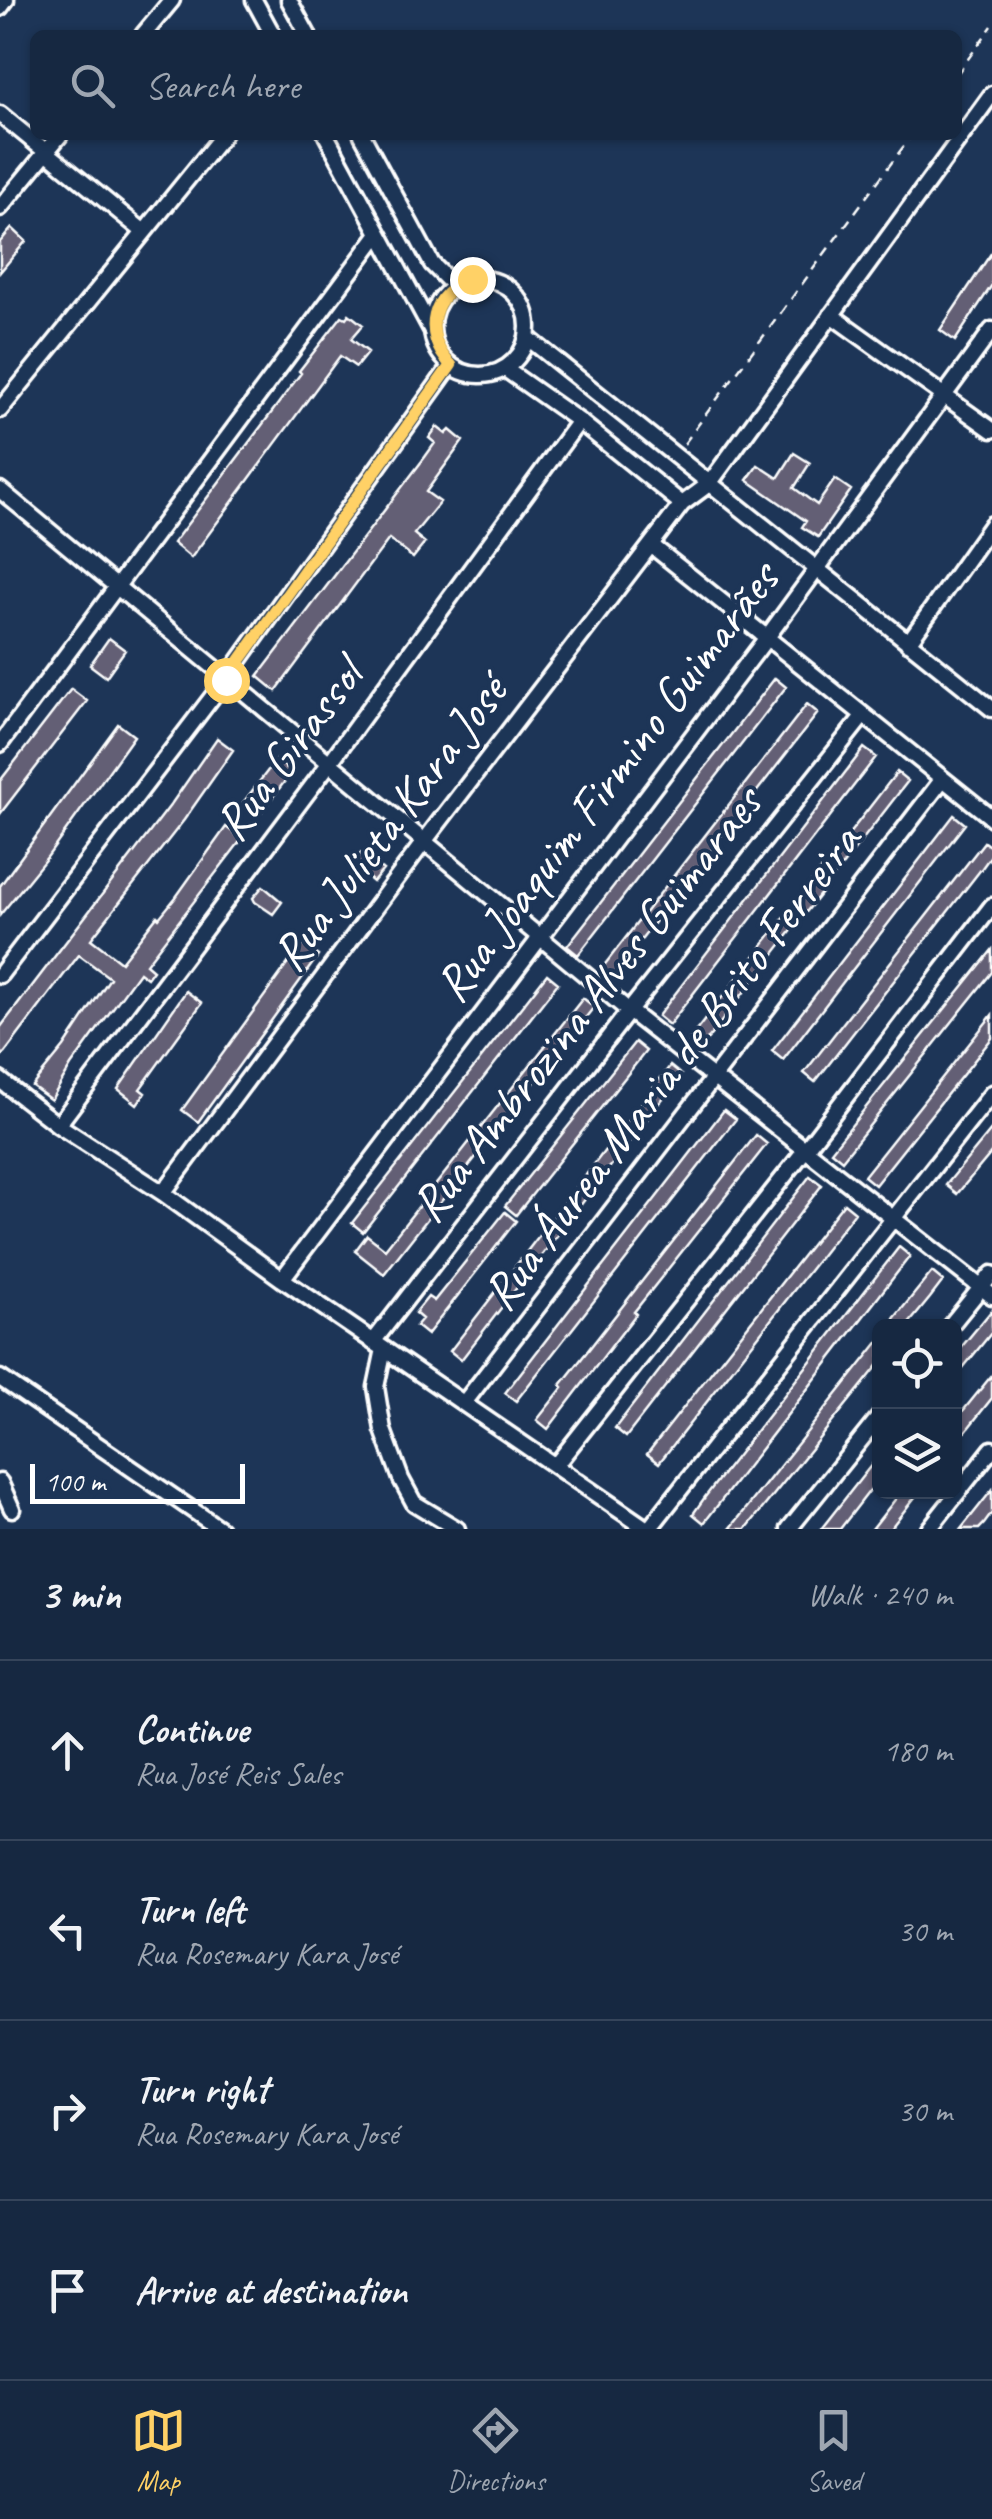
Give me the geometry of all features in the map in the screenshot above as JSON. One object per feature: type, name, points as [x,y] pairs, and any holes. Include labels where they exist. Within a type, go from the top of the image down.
[{"type":"street","points":[[0,8],[6,0]]},
{"type":"street","points":[[147,30],[172,0]]},
{"type":"street","points":[[254,0],[270,30]]},
{"type":"street","points":[[289,0],[305,30]]},
{"type":"street","name":"Rua Julieta Kara José","points":[[962,135],[992,94]]},
{"type":"street","points":[[0,114],[30,138]]},
{"type":"street","points":[[33,140],[144,232]]},
{"type":"street","points":[[0,208],[56,140]]},
{"type":"street","points":[[0,410],[219,140]]},
{"type":"street","points":[[329,140],[432,331],[435,344],[451,365],[483,375],[505,369],[520,356],[528,338],[526,311],[510,289],[486,278],[459,283],[446,279],[432,264],[365,140]]},
{"type":"street","name":"Rua Julieta Kara José","points":[[163,1193],[650,545],[682,504],[709,484],[959,140]]},
{"type":"street","points":[[0,744],[378,236]]},
{"type":"street","points":[[432,331],[438,302],[459,283]]},
{"type":"street","points":[[832,315],[992,430]]},
{"type":"street","name":"Rua Joaquim Firmino Guimarães","points":[[282,1279],[765,640],[992,330]]},
{"type":"street","points":[[528,338],[992,710]]},
{"type":"street","points":[[0,975],[226,680],[451,365]]},
{"type":"street","points":[[505,369],[579,421],[682,504]]},
{"type":"street","name":"Rua Girassol","points":[[58,1125],[579,421]]},
{"type":"street","points":[[0,490],[629,1011],[987,1291]]},
{"type":"street","points":[[908,643],[992,524]]},
{"type":"street","points":[[650,545],[992,818]]},
{"type":"street","name":"Rua Ambrozina Alves Guimaraes","points":[[379,1346],[629,1011],[863,716]]},
{"type":"street","name":"Rua Áurea Maria de Brito Ferreira","points":[[464,1404],[942,780]]},
{"type":"street","points":[[555,1466],[806,1150],[992,906]]},
{"type":"street","points":[[0,1080],[58,1125],[163,1193],[648,1529],[992,1092]]},
{"type":"street","points":[[957,1319],[987,1291],[992,1274]]},
{"type":"street","points":[[379,1346],[376,1387],[383,1430],[401,1479],[414,1504],[457,1529]]},
{"type":"street","points":[[0,1378],[220,1529]]},
{"type":"street","points":[[789,1529],[872,1426]]},
{"type":"street","points":[[929,1529],[992,1449]]},
{"type":"street","points":[[0,1482],[12,1509]]},
{"type":"path","points":[[962,67],[992,26]]},
{"type":"path","points":[[675,457],[908,140]]},
{"type":"building","points":[[12,228],[26,241],[0,272],[0,242]]},
{"type":"building","points":[[992,252],[992,285],[955,341],[940,330]]},
{"type":"building","points":[[349,314],[363,325],[351,339],[368,352],[356,367],[340,356],[191,558],[173,543],[299,371],[342,316],[346,318]]},
{"type":"building","points":[[437,427],[446,434],[450,430],[463,441],[426,492],[440,502],[414,534],[425,543],[413,558],[389,539],[276,691],[258,676],[425,457],[435,443],[429,438]]},
{"type":"building","points":[[794,453],[810,463],[794,488],[817,505],[835,479],[851,490],[818,537],[802,527],[806,521],[747,480],[758,465],[778,478]]},
{"type":"building","points":[[109,638],[125,650],[106,677],[90,665]]},
{"type":"building","points":[[775,678],[786,687],[578,955],[567,946]]},
{"type":"building","points":[[71,689],[87,701],[0,814],[0,781]]},
{"type":"building","points":[[807,704],[818,713],[610,980],[599,972]]},
{"type":"building","points":[[118,724],[134,736],[48,856],[0,915],[0,886]]},
{"type":"building","points":[[217,738],[233,750],[91,939],[121,962],[176,897],[226,827],[242,839],[146,964],[153,970],[147,978],[139,972],[51,1100],[32,1086],[64,1047],[110,978],[79,955],[0,1059],[0,1028]]},
{"type":"building","points":[[864,748],[876,757],[669,1025],[658,1016]]},
{"type":"building","points":[[276,760],[292,772],[258,816],[242,804]]},
{"type":"building","points":[[897,772],[908,781],[700,1049],[689,1040]]},
{"type":"building","points":[[954,815],[965,824],[783,1060],[772,1051]]},
{"type":"building","points":[[984,842],[992,848],[992,854],[815,1082],[804,1073]]},
{"type":"building","points":[[361,853],[383,870],[373,882],[352,864]]},
{"type":"building","points":[[263,886],[282,902],[273,914],[253,898]]},
{"type":"building","points":[[302,944],[318,956],[198,1122],[182,1110]]},
{"type":"building","points":[[992,950],[992,972],[842,1160],[831,1151]]},
{"type":"building","points":[[547,974],[558,983],[363,1232],[352,1223]]},
{"type":"building","points":[[186,991],[202,1003],[140,1089],[145,1093],[137,1104],[118,1089]]},
{"type":"building","points":[[583,998],[594,1007],[384,1274],[355,1251],[367,1235],[385,1249]]},
{"type":"building","points":[[992,1015],[992,1038],[875,1185],[864,1176]]},
{"type":"building","points":[[635,1042],[646,1051],[516,1215],[505,1206]]},
{"type":"building","points":[[670,1066],[681,1075],[461,1360],[450,1351]]},
{"type":"building","points":[[724,1110],[736,1119],[516,1401],[505,1393]]},
{"type":"building","points":[[992,1129],[992,1152],[957,1194],[946,1185]]},
{"type":"building","points":[[756,1135],[767,1144],[634,1312],[548,1429],[537,1420],[561,1385]]},
{"type":"building","points":[[810,1176],[822,1185],[626,1437],[615,1428]]},
{"type":"building","points":[[844,1203],[855,1212],[659,1463],[647,1454]]},
{"type":"building","points":[[505,1212],[516,1221],[427,1335],[416,1326],[422,1319],[415,1313],[428,1297],[434,1301]]},
{"type":"building","points":[[899,1247],[910,1256],[704,1523],[693,1514],[705,1497]]},
{"type":"building","points":[[932,1272],[943,1281],[913,1319],[894,1319]]},
{"type":"building","points":[[992,1310],[992,1332],[962,1369],[962,1346]]},
{"type":"building","points":[[872,1350],[872,1373],[746,1529],[730,1529]]},
{"type":"building","points":[[992,1375],[992,1398],[962,1436],[962,1412]]},
{"type":"building","points":[[872,1464],[872,1487],[840,1529],[821,1529]]},
{"type":"building","points":[[992,1490],[992,1513],[984,1524],[979,1529],[961,1529]]},
{"type":"building","points":[[896,1499],[914,1499],[890,1529],[872,1529]]},
{"type":"route","points":[[226,680],[451,365],[435,344],[433,316],[448,290],[472,279]]}]
